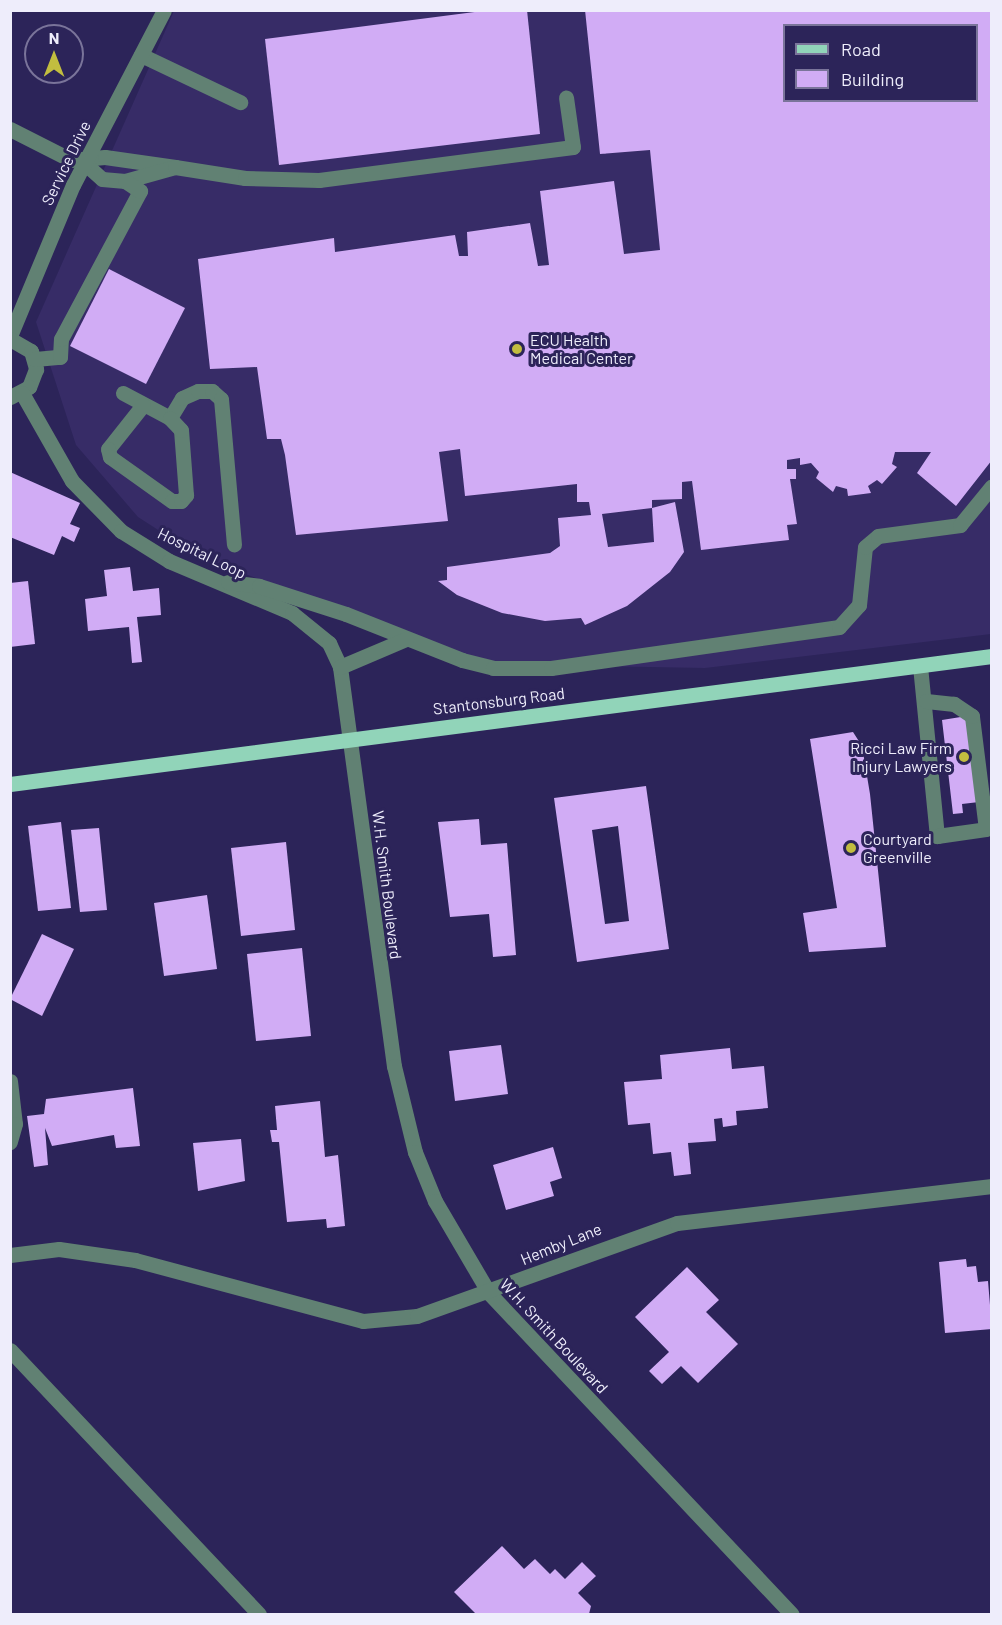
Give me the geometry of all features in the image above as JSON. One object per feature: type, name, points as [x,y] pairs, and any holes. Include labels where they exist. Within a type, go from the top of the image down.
[{"type":"main road","name":"Stantonsburg Road","points":[[10,784],[351,738],[992,657]]},
{"type":"street","name":"Service Drive","points":[[10,337],[84,163],[164,10]]},
{"type":"street","points":[[141,55],[240,102]]},
{"type":"street","points":[[84,163],[105,157],[246,178],[319,180],[573,147],[566,97]]},
{"type":"street","points":[[10,129],[84,163],[102,179],[125,181],[175,167]]},
{"type":"street","points":[[10,337],[25,344],[35,359],[60,357],[61,339],[140,191],[125,181]]},
{"type":"street","name":"Hospital Loop","points":[[35,359],[34,379],[16,395],[72,481],[121,531],[211,580],[292,613],[329,643],[340,667],[351,738]]},
{"type":"street","points":[[170,418],[182,398],[198,391],[212,390],[221,399],[234,544]]},
{"type":"street","points":[[123,393],[170,418],[181,430],[186,495],[181,501],[172,501],[110,457],[108,449],[142,405]]},
{"type":"street","points":[[211,580],[259,586],[472,662],[525,669],[823,631],[852,618],[859,605],[865,547],[879,536],[960,525],[992,486]]},
{"type":"street","points":[[340,667],[406,639]]},
{"type":"street","points":[[920,666],[926,701],[922,711],[937,836],[987,829],[972,716],[954,704],[926,701]]},
{"type":"street","name":"W.H. Smith Boulevard","points":[[351,738],[385,1011],[413,1146],[435,1201],[489,1293],[792,1614]]},
{"type":"street","points":[[10,1081],[15,1124],[10,1142]]},
{"type":"street","name":"Hemby Lane","points":[[10,1255],[59,1249],[135,1260],[363,1321],[417,1316],[489,1293],[676,1223],[992,1186]]},
{"type":"street","points":[[10,1350],[259,1614]]},
{"type":"shaded area","name":"ECU Health Medical Center","points":[[174,11],[991,11],[991,634],[705,668],[485,664],[200,557],[138,517],[76,445],[36,322]]},
{"type":"building","points":[[490,10],[527,10],[540,134],[279,165],[265,39]]},
{"type":"building","name":"ECU Health Medical Center","points":[[585,10],[992,10],[992,460],[956,506],[917,473],[931,452],[895,452],[892,464],[897,467],[882,484],[877,480],[868,486],[871,493],[848,496],[847,489],[836,486],[833,492],[816,478],[819,472],[811,463],[800,465],[800,458],[787,460],[787,469],[796,469],[796,479],[790,479],[797,524],[787,525],[789,540],[701,550],[692,481],[682,482],[682,499],[652,500],[652,508],[675,502],[684,552],[670,572],[627,606],[585,625],[581,618],[545,621],[502,613],[457,595],[438,581],[447,580],[447,567],[550,553],[560,546],[558,518],[591,515],[589,502],[577,502],[577,484],[465,496],[460,449],[439,452],[448,521],[296,535],[285,455],[281,439],[267,439],[257,367],[210,369],[198,259],[334,238],[335,252],[455,235],[459,256],[468,256],[467,232],[530,223],[538,266],[549,265],[540,191],[614,181],[624,254],[660,250],[650,150],[600,154]],"holes":[[[652,508],[654,542],[608,547],[602,514]]]},
{"type":"building","points":[[109,269],[185,308],[146,384],[70,346]]},
{"type":"building","points":[[10,472],[80,503],[70,524],[80,528],[74,542],[62,536],[54,555],[10,537]]},
{"type":"building","points":[[130,567],[133,591],[159,588],[161,615],[137,617],[142,662],[132,663],[129,627],[88,631],[85,599],[107,596],[104,570]]},
{"type":"building","points":[[28,581],[35,644],[10,647],[10,583]]},
{"type":"building","points":[[967,716],[979,802],[962,804],[963,813],[953,814],[942,720]]},
{"type":"building","name":"Courtyard Greenville","points":[[853,732],[862,746],[870,794],[886,947],[809,952],[803,913],[837,908],[810,739]]},
{"type":"building","points":[[646,786],[669,949],[577,962],[554,798]],"holes":[[[618,826],[629,921],[605,924],[592,830]]]},
{"type":"building","points":[[479,819],[481,845],[507,843],[516,955],[493,957],[489,914],[450,917],[438,822]]},
{"type":"building","points":[[61,822],[71,908],[38,911],[28,826]]},
{"type":"building","points":[[99,828],[107,910],[80,912],[71,830]]},
{"type":"building","points":[[286,842],[295,930],[241,936],[231,848]]},
{"type":"building","points":[[207,895],[217,969],[164,976],[154,903]]},
{"type":"building","points":[[42,934],[74,949],[42,1016],[10,999]]},
{"type":"building","points":[[302,948],[311,1036],[256,1041],[247,954]]},
{"type":"building","points":[[501,1045],[508,1094],[455,1101],[449,1051]]},
{"type":"building","points":[[730,1048],[732,1069],[764,1066],[768,1108],[736,1111],[737,1125],[723,1127],[722,1118],[714,1119],[716,1141],[688,1143],[691,1174],[674,1176],[671,1152],[653,1154],[650,1123],[628,1125],[624,1082],[662,1079],[660,1055]]},
{"type":"building","points":[[133,1088],[140,1146],[116,1148],[114,1135],[52,1146],[45,1128],[48,1165],[34,1167],[27,1116],[44,1114],[46,1099]]},
{"type":"building","points":[[320,1101],[325,1157],[338,1155],[345,1226],[327,1228],[326,1219],[287,1222],[279,1142],[272,1142],[270,1130],[277,1130],[275,1106]]},
{"type":"building","points":[[241,1139],[245,1181],[198,1191],[193,1143]]},
{"type":"building","points":[[553,1147],[562,1178],[550,1182],[554,1196],[506,1210],[493,1165]]},
{"type":"building","points":[[966,1259],[967,1267],[976,1266],[978,1282],[988,1281],[992,1329],[945,1333],[939,1262]]},
{"type":"building","points":[[687,1267],[719,1300],[706,1312],[738,1344],[698,1383],[681,1366],[662,1384],[649,1371],[669,1352],[635,1317]]},
{"type":"building","points":[[502,1546],[524,1569],[535,1559],[550,1574],[555,1569],[565,1579],[582,1562],[596,1576],[578,1593],[591,1606],[589,1614],[476,1614],[454,1592]]},
{"type":"place","name":"ECU Health Medical Center","points":[[517,349]]},
{"type":"place","name":"Ricci Law Firm Injury Lawyers","points":[[964,757]]},
{"type":"place","name":"Courtyard Greenville","points":[[851,848]]}]
